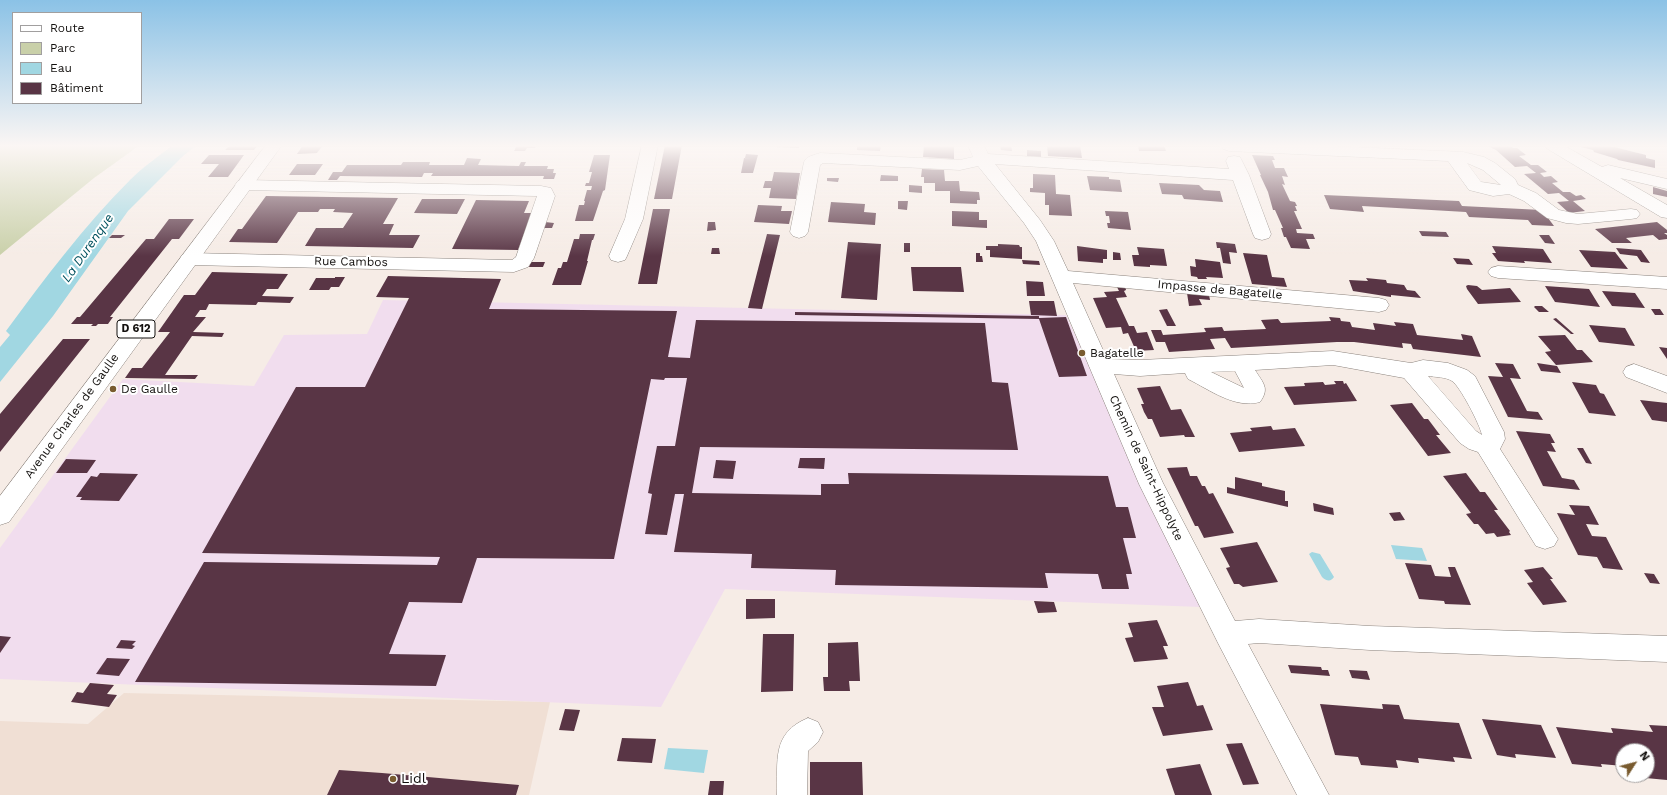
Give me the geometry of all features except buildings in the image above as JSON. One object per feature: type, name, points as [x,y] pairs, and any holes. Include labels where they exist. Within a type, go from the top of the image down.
[{"type":"street","name":"Avenue Charles de Gaulle","points":[[0,515],[246,182]]},
{"type":"street","points":[[618,256],[634,219],[642,182]]},
{"type":"street","points":[[799,232],[808,182]]},
{"type":"street","name":"Chemin de Saint-Hippolyte","points":[[1002,182],[1038,229],[1062,278],[1151,484],[1228,634],[1314,795]]},
{"type":"street","points":[[1243,182],[1262,234]]},
{"type":"street","points":[[1472,182],[1475,186],[1489,190],[1505,190],[1510,188],[1530,196],[1553,214],[1566,218],[1578,219],[1631,214]]},
{"type":"street","points":[[1508,182],[1510,188]]},
{"type":"street","points":[[1615,182],[1667,213]]},
{"type":"street","name":"Rue Cambos","points":[[189,259],[514,266],[521,263],[525,258],[546,196],[545,192],[541,191],[244,185]]},
{"type":"street","points":[[1498,272],[1667,283]]},
{"type":"street","name":"Impasse de Bagatelle","points":[[1062,278],[1072,277],[1379,305]]},
{"type":"street","points":[[1099,366],[1140,368],[1333,358],[1411,371],[1424,368],[1448,371],[1459,375],[1467,382],[1493,432],[1494,439],[1491,444],[1486,446]]},
{"type":"street","points":[[1192,366],[1196,374],[1242,396],[1252,396],[1255,392],[1255,388],[1241,363]]},
{"type":"street","points":[[1411,371],[1461,431],[1477,443],[1486,446],[1545,539]]},
{"type":"street","points":[[1634,372],[1667,385]]},
{"type":"street","points":[[1228,634],[1259,631],[1370,638],[1667,649]]},
{"type":"street","points":[[792,795],[793,748],[797,741],[808,732]]},
{"type":"shaded area","points":[[383,300],[1066,315],[1201,607],[725,589],[661,707],[0,679],[0,548],[123,379],[254,386],[284,335],[367,334]]},
{"type":"shaded area","points":[[124,693],[550,702],[529,795],[0,795],[0,721],[88,724]]},
{"type":"green space","points":[[0,182],[89,182],[0,255]]},
{"type":"water","name":"La Durenque","points":[[128,182],[157,182],[128,211],[53,316],[0,382],[0,347],[10,335],[6,331],[50,272]]},
{"type":"water","points":[[1391,545],[1422,548],[1427,561],[1396,559]]},
{"type":"water","points":[[1312,552],[1320,554],[1334,577],[1331,580],[1327,580],[1322,577],[1309,554]]},
{"type":"water","points":[[668,748],[708,750],[704,773],[664,769]]},
{"type":"place","name":"Bagatelle","points":[[1082,353]]},
{"type":"place","name":"De Gaulle","points":[[113,389]]},
{"type":"place","name":"Lidl","points":[[393,779]]}]
